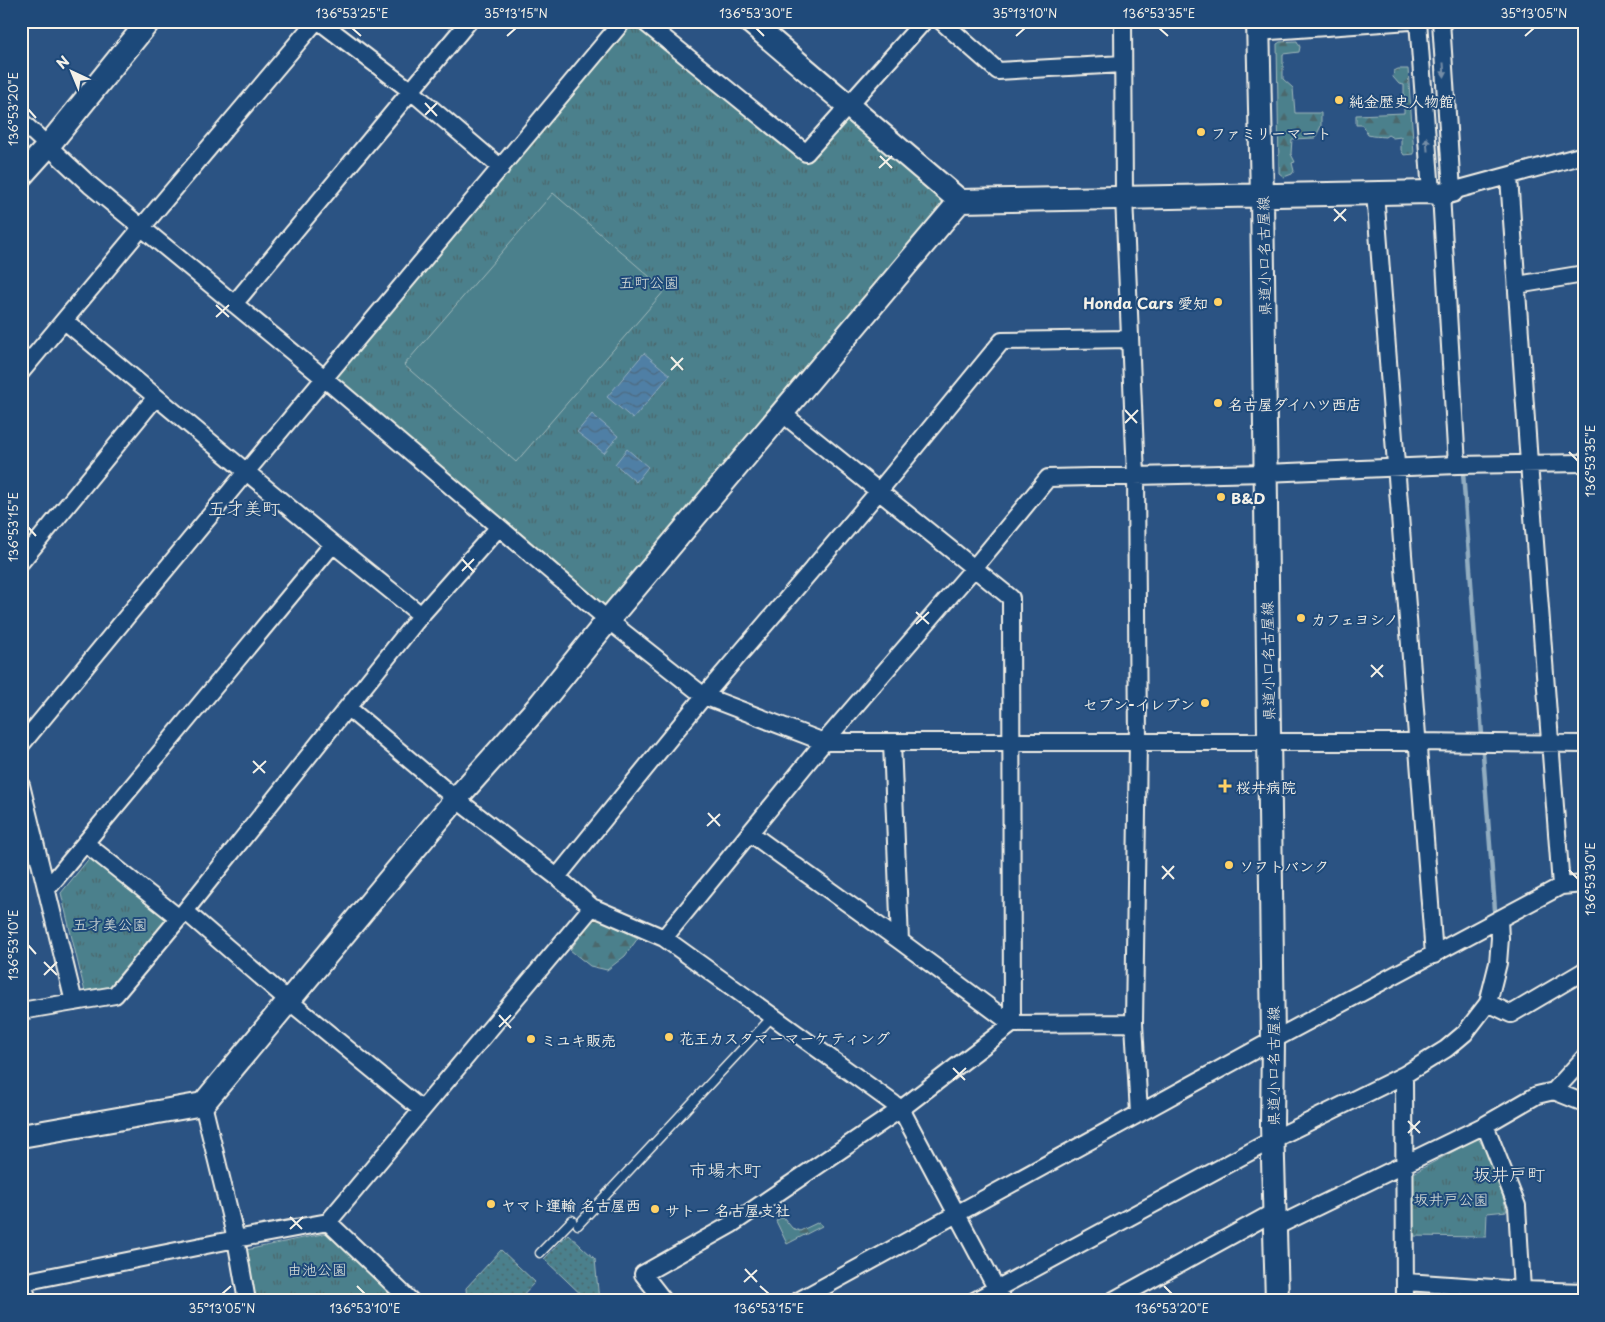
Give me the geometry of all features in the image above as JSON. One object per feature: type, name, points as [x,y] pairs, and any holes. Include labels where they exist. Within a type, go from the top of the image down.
[{"type":"street","points":[[21,176],[48,146],[149,21]]},
{"type":"street","points":[[21,372],[318,21],[410,92],[501,168]]},
{"type":"street","points":[[234,304],[468,21]]},
{"type":"street","points":[[21,745],[324,378],[623,21]]},
{"type":"street","points":[[643,21],[806,153],[924,21]]},
{"type":"street","points":[[942,21],[998,71],[1123,64]]},
{"type":"street","points":[[1123,21],[1124,197],[1136,475],[1138,742],[1134,1023],[1139,1114]]},
{"type":"street","points":[[1258,27],[1410,21]]},
{"type":"street","points":[[1418,21],[1441,193]]},
{"type":"street","points":[[1441,21],[1441,193],[1456,465]]},
{"type":"street","points":[[761,25],[849,107],[960,201],[1441,193],[1584,156]]},
{"type":"street","name":"県道小口名古屋線","points":[[1258,27],[1273,1040],[1272,1140],[1277,1301]]},
{"type":"street","points":[[21,121],[90,185],[324,378],[608,620],[704,696],[824,742],[1417,742],[1584,744]]},
{"type":"street","points":[[1509,176],[1528,463],[1561,886]]},
{"type":"street","points":[[1375,194],[1434,955]]},
{"type":"street","points":[[21,1136],[203,1104],[456,799],[537,708],[608,620],[960,201]]},
{"type":"street","points":[[1516,285],[1584,274]]},
{"type":"street","points":[[65,321],[333,544],[421,614]]},
{"type":"street","points":[[557,877],[704,696],[879,491],[1002,341],[1130,338]]},
{"type":"street","points":[[21,562],[156,397]]},
{"type":"street","points":[[783,414],[1012,598],[1012,1024]]},
{"type":"street","points":[[664,938],[824,742],[974,568],[1048,478],[1265,473],[1456,465],[1584,463]]},
{"type":"street","points":[[21,1011],[115,995],[182,915],[421,614],[499,527]]},
{"type":"street","points":[[47,889],[333,544]]},
{"type":"street","points":[[348,708],[456,799],[557,877],[592,907],[664,938],[901,1109],[1000,1295]]},
{"type":"street","points":[[892,743],[900,941]]},
{"type":"street","points":[[21,785],[74,1002]]},
{"type":"street","points":[[750,833],[1012,1024]]},
{"type":"street","points":[[85,843],[182,915],[422,1110]]},
{"type":"street","points":[[798,1301],[1273,1040],[1561,886],[1584,884]]},
{"type":"street","points":[[28,1301],[22,1279],[328,1222],[592,907]]},
{"type":"street","points":[[974,1301],[1000,1295],[1272,1140],[1404,1075],[1446,1049],[1465,1033],[1488,1003],[1498,963],[1499,920]]},
{"type":"street","points":[[1488,1003],[1511,1014],[1584,971]]},
{"type":"street","points":[[664,1301],[643,1274],[732,1224],[901,1109],[1012,1024],[1134,1023]]},
{"type":"street","points":[[1554,1091],[1584,1058]]},
{"type":"street","points":[[1404,1075],[1405,1301]]},
{"type":"street","points":[[1112,1301],[1275,1219],[1405,1163],[1485,1125],[1536,1095],[1554,1091],[1584,1103]]},
{"type":"street","points":[[203,1104],[236,1239],[247,1301]]},
{"type":"street","points":[[1485,1125],[1516,1206],[1521,1296]]},
{"type":"street","points":[[328,1222],[411,1301]]},
{"type":"street","points":[[1406,1282],[1521,1296],[1584,1292]]},
{"type":"lane","points":[[540,1252],[575,1222],[773,1016]]},
{"type":"green space","name":"五町公園","points":[[628,21],[636,21],[808,158],[849,117],[943,193],[945,211],[606,606],[334,375]]},
{"type":"green space","points":[[1297,41],[1300,47],[1299,52],[1283,54],[1283,79],[1293,88],[1295,113],[1321,113],[1321,126],[1315,138],[1292,139],[1291,154],[1295,162],[1292,163],[1294,171],[1292,174],[1284,177],[1279,173],[1277,44],[1280,42]]},
{"type":"green space","points":[[1408,69],[1414,154],[1404,155],[1401,150],[1401,137],[1393,138],[1388,135],[1385,137],[1370,136],[1362,125],[1356,125],[1356,115],[1404,113],[1404,85],[1399,84],[1393,77],[1394,71]]},
{"type":"green space","points":[[553,193],[665,290],[516,462],[404,365]]},
{"type":"green space","name":"五才美公園","points":[[91,856],[168,919],[109,987],[85,992],[61,893]]},
{"type":"green space","points":[[595,917],[638,938],[625,956],[607,970],[590,966],[570,950]]},
{"type":"green space","name":"坂井戸公園","points":[[1478,1138],[1493,1163],[1507,1211],[1487,1213],[1486,1237],[1409,1236],[1408,1176]]},
{"type":"green space","points":[[784,1218],[792,1228],[800,1231],[819,1222],[822,1226],[787,1244],[776,1221]]},
{"type":"green space","name":"由池公園","points":[[327,1233],[399,1301],[255,1301],[246,1250]]},
{"type":"green space","points":[[568,1234],[595,1259],[599,1301],[588,1301],[544,1259]]},
{"type":"green space","points":[[501,1250],[535,1282],[517,1301],[467,1301],[466,1288]]},
{"type":"water","points":[[644,353],[670,375],[633,419],[607,397]]},
{"type":"water","points":[[592,414],[618,436],[604,453],[577,432]]},
{"type":"water","points":[[627,449],[648,467],[636,482],[615,464]]},
{"type":"waterway","points":[[1463,472],[1482,735]]},
{"type":"waterway","points":[[1483,754],[1495,910]]},
{"type":"waterway","points":[[962,1301],[972,1295]]},
{"type":"place","name":"純金歴史人物館","points":[[1339,100]]},
{"type":"place","name":"ファミリーマート","points":[[1201,132]]},
{"type":"place","name":"Honda Cars 愛知","points":[[1218,302]]},
{"type":"place","name":"名古屋ダイハツ西店","points":[[1218,403]]},
{"type":"place","name":"B&D","points":[[1221,497]]},
{"type":"place","name":"カフェヨシノ","points":[[1301,618]]},
{"type":"place","name":"セブン-イレブン","points":[[1205,703]]},
{"type":"place","name":"桜井病院","points":[[1225,786]]},
{"type":"place","name":"ソフトバンク","points":[[1229,865]]},
{"type":"place","name":"花王カスタマーマーケティング","points":[[669,1037]]},
{"type":"place","name":"ミユキ販売","points":[[531,1039]]},
{"type":"place","name":"ヤマト運輸 名古屋西","points":[[491,1204]]},
{"type":"place","name":"サトー 名古屋支社","points":[[655,1209]]},
{"type":"district","name":"五才美町","points":[[244,507]]},
{"type":"district","name":"市場木町","points":[[725,1169]]},
{"type":"district","name":"坂井戸町","points":[[1509,1173]]}]
